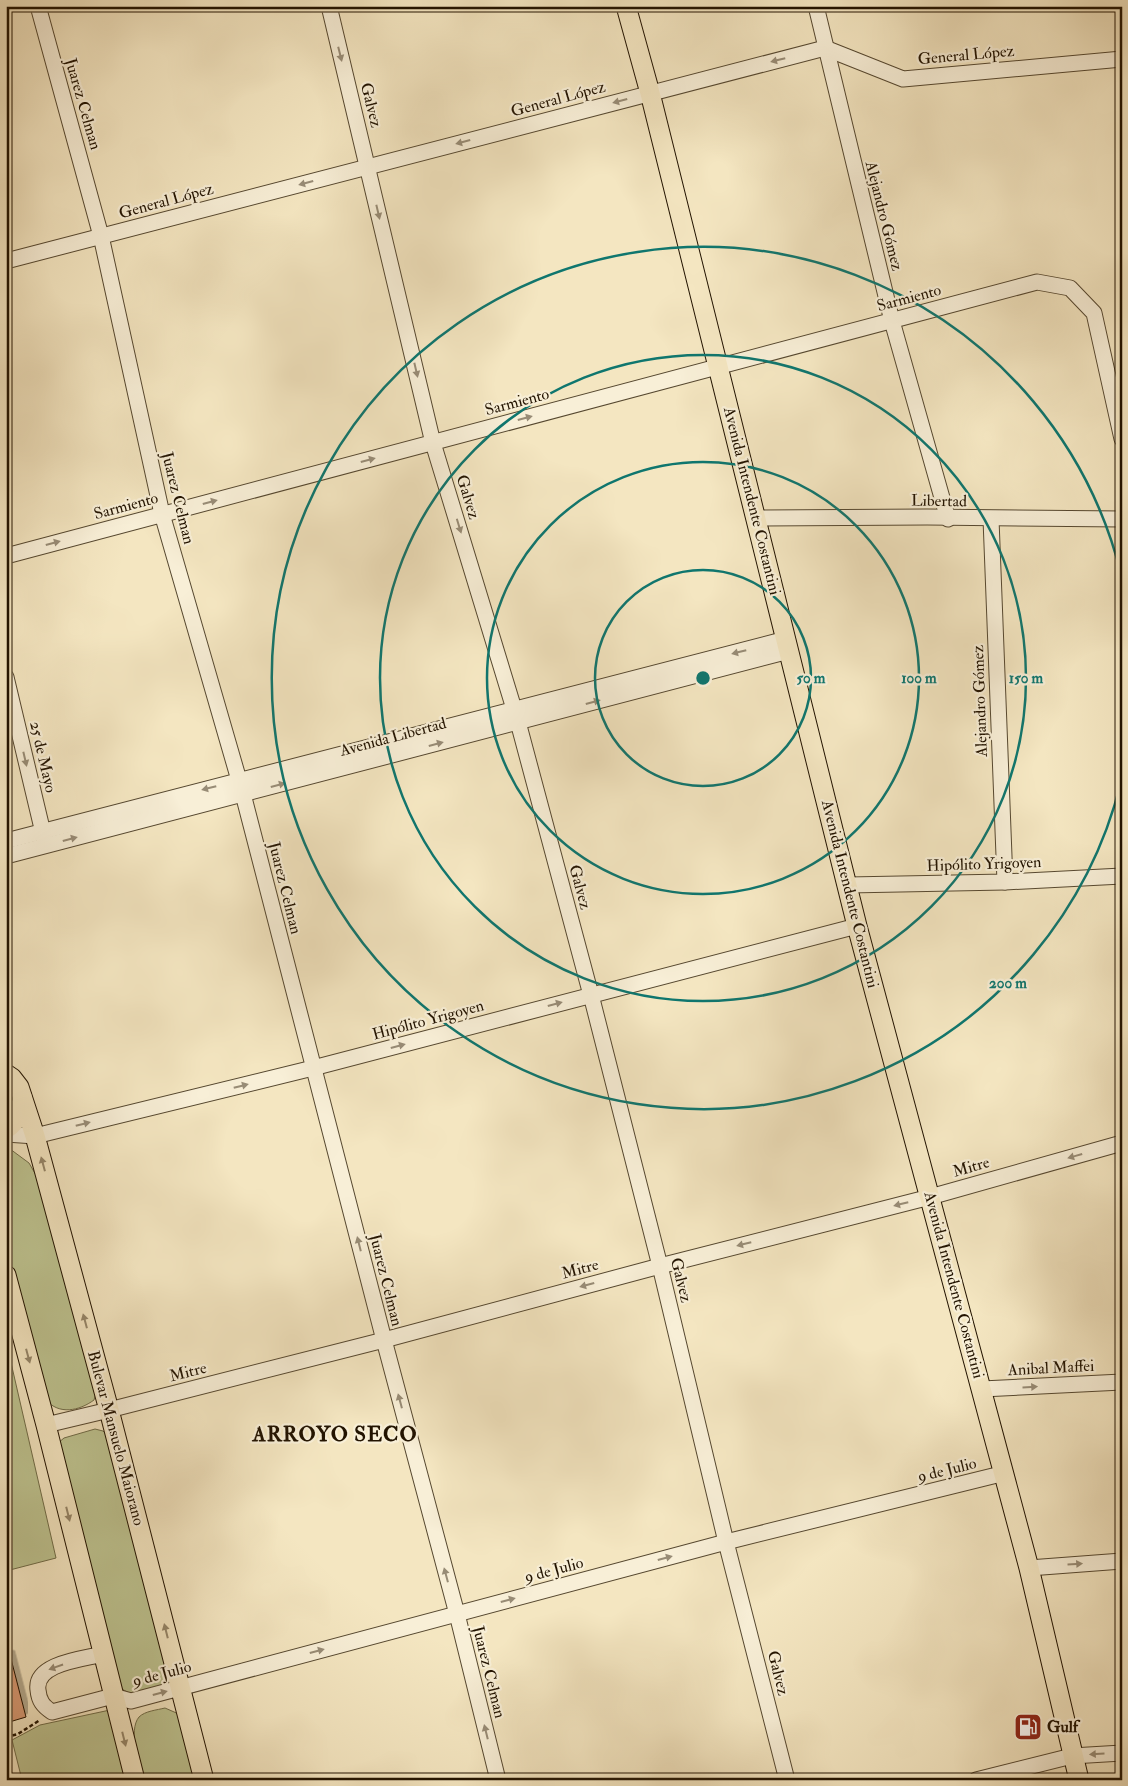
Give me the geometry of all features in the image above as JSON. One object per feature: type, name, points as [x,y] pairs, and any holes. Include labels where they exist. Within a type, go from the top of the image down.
[{"type":"main road","name":"Avenida Intendente Costantini","points":[[626,6],[650,93],[857,926],[1005,1474],[1079,1780]]},
{"type":"main road","name":"Bulevar Mansuelo Maiorano","points":[[6,1074],[16,1082],[35,1136],[109,1410],[204,1780]]},
{"type":"main road","points":[[6,1129],[18,1117],[22,1107],[22,1097]]},
{"type":"main road","points":[[6,1276],[46,1425],[134,1780]]},
{"type":"street","name":"Juarez Celman","points":[[38,6],[101,236],[162,514],[241,787],[457,1614],[498,1780]]},
{"type":"street","name":"Galvez","points":[[329,6],[433,442],[516,716],[590,995],[660,1266],[726,1542],[787,1780]]},
{"type":"street","name":"Alejandro Gómez","points":[[816,6],[892,321],[948,518]]},
{"type":"street","name":"General López","points":[[6,261],[825,48],[903,79],[1122,59]]},
{"type":"street","name":"Sarmiento","points":[[6,556],[1037,282],[1070,288],[1094,313],[1122,439]]},
{"type":"street","name":"Libertad","points":[[756,518],[1122,519]]},
{"type":"street","name":"Alejandro Gómez","points":[[991,519],[1005,882]]},
{"type":"street","name":"Avenida Libertad","points":[[6,856],[44,839],[787,645]]},
{"type":"street","name":"25 de Mayo","points":[[6,677],[44,839]]},
{"type":"street","name":"Avenida Libertad","points":[[6,841],[44,839]]},
{"type":"street","name":"Hipólito Yrigoyen","points":[[848,885],[1005,882],[1122,876]]},
{"type":"street","name":"Hipólito Yrigoyen","points":[[6,1134],[35,1136],[313,1068],[857,926]]},
{"type":"street","name":"Mitre","points":[[46,1425],[384,1340],[660,1266],[930,1197],[1122,1143]]},
{"type":"street","name":"Anibal Maffei","points":[[982,1390],[1122,1382]]},
{"type":"street","name":"9 de Julio","points":[[113,1696],[131,1701],[726,1542],[1005,1474]]},
{"type":"street","points":[[1029,1568],[1122,1561]]},
{"type":"street","points":[[103,1654],[52,1667],[42,1673],[37,1684],[39,1697],[44,1707],[52,1712],[113,1696]]},
{"type":"street","points":[[976,1780],[1072,1756],[1122,1753]]},
{"type":"path","points":[[6,1737],[18,1734],[52,1712]]},
{"type":"green space","points":[[6,1146],[29,1163],[40,1182],[97,1389],[94,1400],[76,1409],[57,1408],[46,1400],[6,1255]]},
{"type":"green space","points":[[6,1341],[56,1558],[6,1571]]},
{"type":"green space","points":[[95,1429],[103,1431],[109,1437],[170,1673],[167,1682],[160,1687],[141,1692],[129,1693],[122,1689],[117,1675],[58,1443],[64,1438]]},
{"type":"green space","points":[[165,1708],[181,1715],[198,1780],[142,1780],[134,1739],[136,1723],[144,1713]]},
{"type":"green space","points":[[110,1710],[127,1780],[22,1780],[12,1740],[40,1725]]},
{"type":"building","points":[[6,1655],[10,1655],[26,1717],[6,1723]]},
{"type":"place","name":"Gulf","points":[[1028,1727]]},
{"type":"district","name":"ARROYO SECO","points":[[335,1434]]}]
